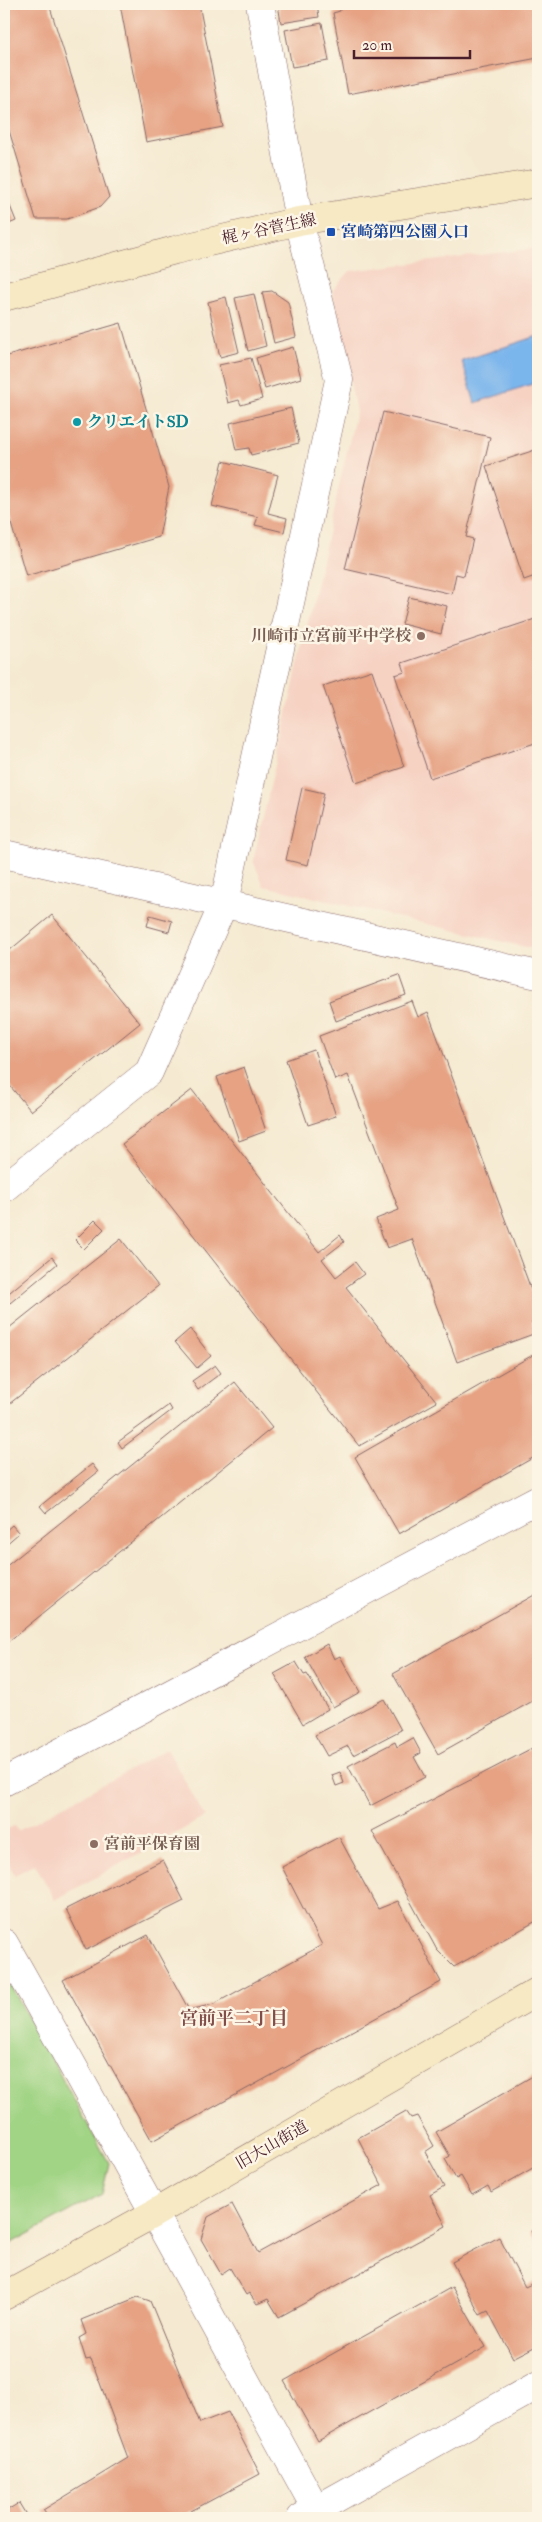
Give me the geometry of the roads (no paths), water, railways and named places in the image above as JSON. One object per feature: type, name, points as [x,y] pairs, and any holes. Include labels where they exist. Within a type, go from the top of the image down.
[{"type":"street","points":[[4,1188],[149,1072],[224,904],[340,380],[299,221],[260,4]]},
{"type":"street","name":"梶ヶ谷菅生線","points":[[4,297],[175,250],[299,221],[538,183]]},
{"type":"street","points":[[4,854],[538,975]]},
{"type":"street","points":[[4,1782],[538,1499]]},
{"type":"street","points":[[4,1943],[106,2123],[308,2514],[538,2385]]},
{"type":"street","name":"旧大山街道","points":[[4,2296],[153,2214],[538,1991]]},
{"type":"water","points":[[538,336],[538,382],[475,403],[462,361]]},
{"type":"place","name":"宮崎第四公園入口","points":[[331,232]]},
{"type":"place","name":"クリエイトSD","points":[[77,422]]},
{"type":"place","name":"川崎市立宮前平中学校","points":[[421,636]]},
{"type":"place","name":"宮前平保育園","points":[[94,1844]]},
{"type":"district","name":"宮前平二丁目","points":[[234,2018]]}]
